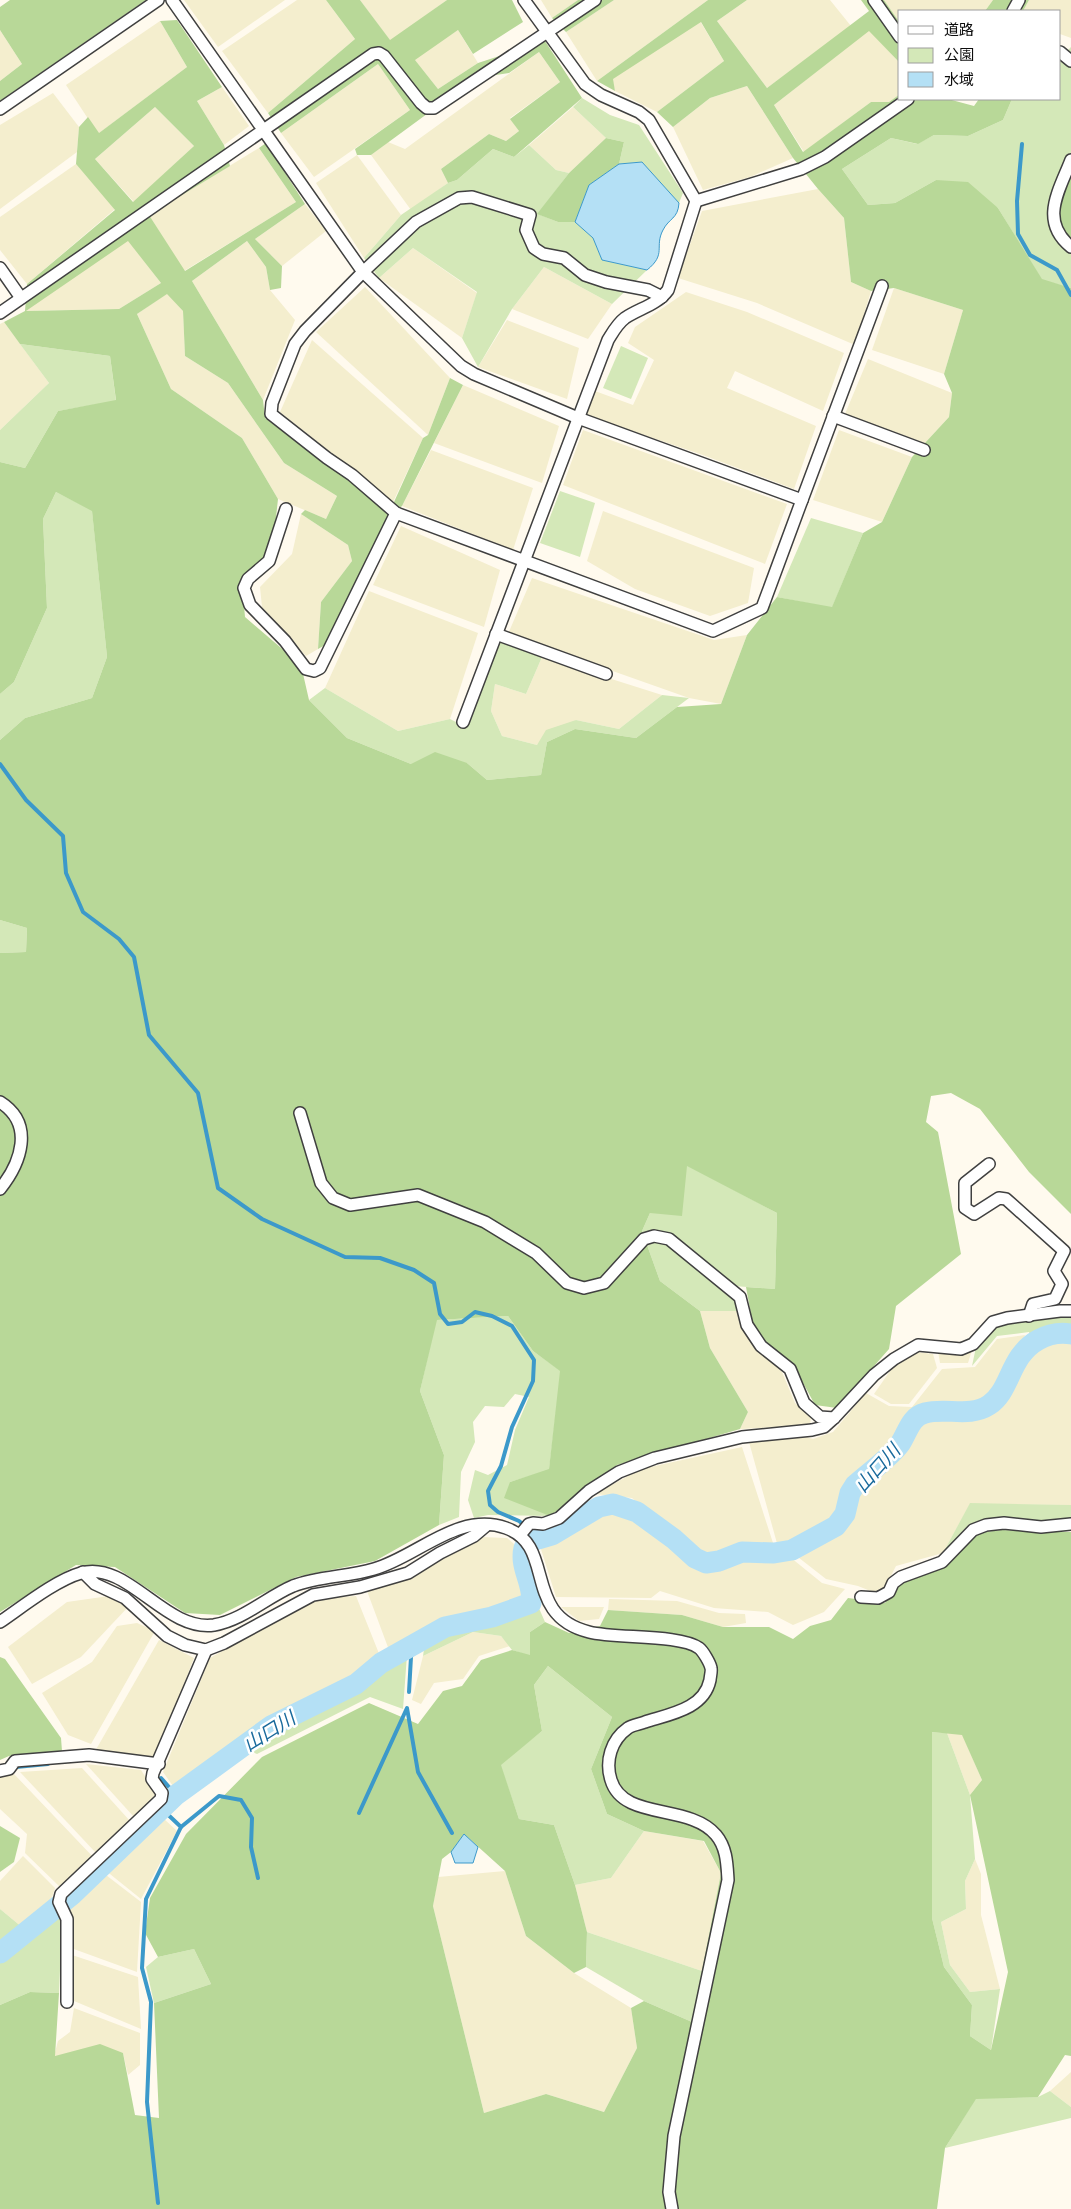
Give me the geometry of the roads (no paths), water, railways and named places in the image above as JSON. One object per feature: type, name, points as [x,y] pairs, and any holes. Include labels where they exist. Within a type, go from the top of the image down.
[{"type":"street","points":[[0,109],[158,0]]},
{"type":"street","points":[[172,0],[363,272],[461,366],[474,374],[578,418],[802,500]]},
{"type":"street","points":[[463,722],[521,569],[526,561],[608,340],[616,327],[625,319],[662,298],[668,290],[696,201],[649,120],[639,112],[601,95],[585,84],[524,0]]},
{"type":"street","points":[[0,313],[374,54],[384,56],[421,103],[428,108],[434,108],[547,34],[594,0]]},
{"type":"street","points":[[874,0],[898,34]]},
{"type":"street","points":[[1061,53],[1071,61]]},
{"type":"street","points":[[696,201],[809,165],[825,157],[907,100]]},
{"type":"street","points":[[1071,160],[1053,207],[1053,222],[1064,241],[1071,246]]},
{"type":"street","points":[[662,298],[648,290],[606,282],[585,275],[564,258],[543,254],[534,248],[526,230],[530,215],[472,197],[459,198],[416,222],[305,331],[295,344],[272,403],[271,414],[352,475],[396,513],[713,631],[762,608],[882,286]]},
{"type":"street","points":[[0,268],[21,298]]},
{"type":"street","points":[[833,416],[924,450]]},
{"type":"street","points":[[286,509],[269,561],[248,579],[244,588],[250,605],[285,641],[306,669],[314,671],[320,668],[396,513]]},
{"type":"street","points":[[496,634],[606,674]]},
{"type":"street","points":[[0,1102],[14,1115],[22,1140],[21,1153],[16,1167],[0,1189]]},
{"type":"street","points":[[300,1114],[321,1183],[332,1198],[350,1205],[418,1195],[485,1222],[536,1253],[567,1283],[584,1288],[604,1283],[644,1239],[654,1236],[669,1239],[740,1297],[747,1325],[761,1346],[790,1369],[804,1403],[820,1417],[834,1418]]},
{"type":"street","points":[[989,1164],[965,1183],[965,1208],[974,1214],[1000,1198],[1006,1199],[1064,1251],[1054,1271],[1062,1284],[1055,1300],[1033,1304],[1029,1316]]},
{"type":"street","points":[[0,1622],[67,1578],[84,1572],[99,1572],[117,1578],[175,1616],[192,1624],[210,1626],[226,1622],[293,1586],[308,1581],[378,1569],[448,1533],[468,1527],[487,1525],[524,1530],[533,1523],[543,1524],[558,1518],[589,1491],[611,1477],[655,1458],[742,1436],[812,1430],[824,1426],[834,1418],[874,1375],[894,1359],[918,1345],[961,1349],[973,1344],[993,1322],[1007,1318],[1071,1311]]},
{"type":"street","points":[[861,1597],[878,1598],[889,1592],[894,1583],[901,1577],[942,1562],[973,1530],[986,1525],[1004,1523],[1041,1527],[1071,1524]]},
{"type":"street","points":[[84,1572],[94,1584],[125,1598],[167,1636],[185,1646],[206,1650],[224,1643],[313,1595],[360,1587],[408,1573],[440,1553],[474,1536],[487,1525]]},
{"type":"street","points":[[524,1530],[548,1602],[562,1621],[589,1632],[685,1642],[701,1649],[712,1669],[708,1691],[689,1708],[629,1727],[613,1744],[608,1761],[612,1782],[620,1796],[639,1807],[688,1817],[716,1835],[726,1855],[728,1880],[674,2136],[669,2192],[672,2209]]},
{"type":"street","points":[[67,2002],[66,1919],[62,1907],[61,1894],[161,1799],[162,1793],[152,1779],[206,1650]]},
{"type":"street","points":[[0,1771],[8,1769],[15,1761],[89,1755],[158,1764]]},
{"type":"water","points":[[642,162],[679,203],[677,212],[663,230],[657,259],[647,270],[602,260],[593,238],[575,222],[589,185],[619,164]]},
{"type":"water","points":[[464,1834],[478,1847],[473,1863],[455,1863],[451,1852]]},
{"type":"waterway","points":[[1022,144],[1017,201],[1018,234],[1030,255],[1057,270],[1071,295]]},
{"type":"waterway","points":[[0,764],[26,800],[63,836],[66,873],[83,912],[119,939],[134,957],[149,1035],[198,1093],[218,1188],[262,1219],[345,1257],[380,1258],[414,1270],[434,1283],[440,1314],[448,1324],[462,1322],[475,1312],[492,1316],[512,1326],[534,1360],[533,1381],[512,1427],[501,1466],[488,1491],[490,1505],[498,1512],[519,1521],[542,1537]]},
{"type":"waterway","name":"山口川","points":[[535,1540],[552,1535],[599,1507],[613,1504],[637,1512],[674,1539],[695,1558],[706,1563],[719,1561],[742,1552],[774,1553],[792,1550],[836,1526],[845,1514],[850,1493],[855,1485],[896,1449],[916,1418],[933,1411],[965,1412],[981,1409],[989,1405],[1002,1391],[1021,1355],[1028,1347],[1050,1335],[1058,1333],[1071,1334]]},
{"type":"waterway","name":"山口川","points":[[0,1953],[73,1894],[176,1795],[271,1726],[356,1684],[381,1663],[445,1627],[492,1617],[531,1603],[531,1590],[524,1563],[524,1548]]},
{"type":"waterway","points":[[409,1692],[411,1657],[415,1643]]},
{"type":"waterway","points":[[359,1813],[407,1708],[418,1772],[452,1833]]},
{"type":"waterway","points":[[16,1767],[48,1764]]},
{"type":"waterway","points":[[161,1778],[176,1795]]},
{"type":"waterway","points":[[181,1827],[219,1796],[241,1800],[252,1818],[251,1847],[258,1878]]},
{"type":"waterway","points":[[158,2203],[147,2102],[151,2002],[142,1968],[146,1899],[181,1827],[161,1808]]}]
